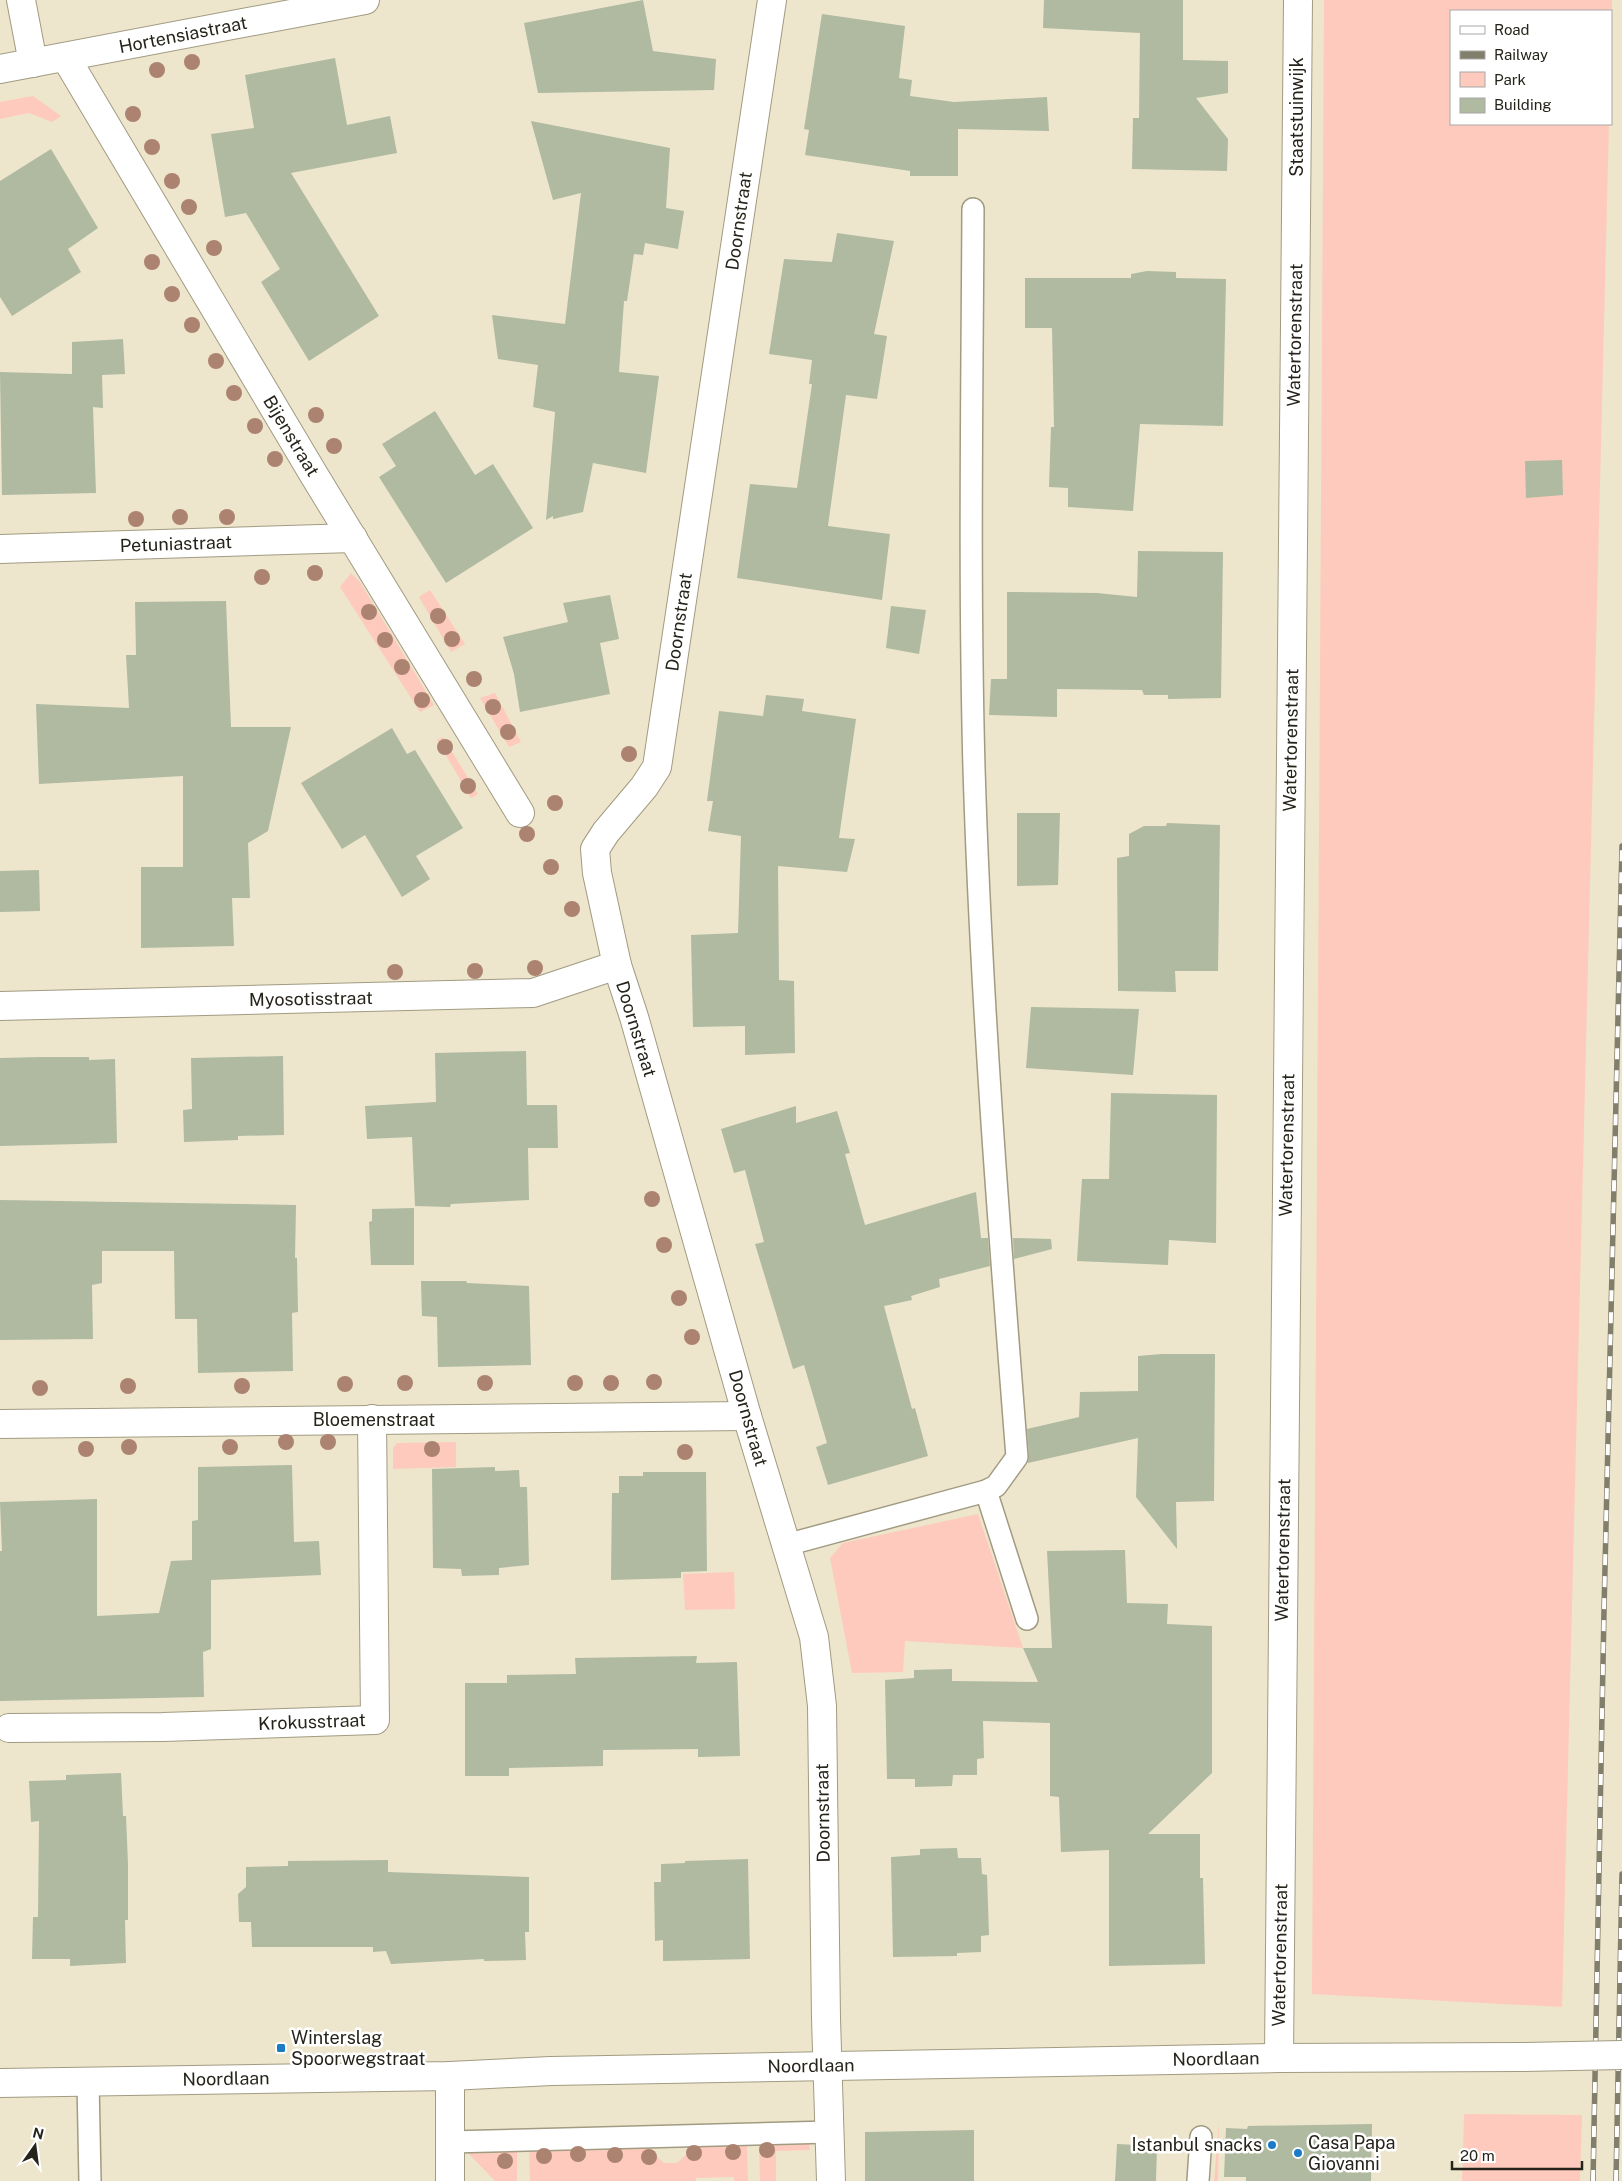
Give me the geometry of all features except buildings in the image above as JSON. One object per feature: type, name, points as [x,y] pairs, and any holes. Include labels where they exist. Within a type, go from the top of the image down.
[{"type":"street","points":[[21,0],[33,63]]},
{"type":"street","name":"Hortensiastraat","points":[[0,69],[365,0]]},
{"type":"street","name":"Doornstraat","points":[[772,0],[657,767],[644,787],[606,832],[595,849],[597,873],[617,965],[634,1017],[747,1416],[814,1636],[822,1706],[831,2181]]},
{"type":"street","name":"Staatstuinwijk","points":[[1296,233],[1298,0]]},
{"type":"street","name":"Bijenstraat","points":[[66,58],[520,813]]},
{"type":"street","name":"Watertorenstraat","points":[[1279,2058],[1296,233]]},
{"type":"street","name":"Petuniastraat","points":[[0,549],[353,538]]},
{"type":"street","name":"Myosotisstraat","points":[[0,1006],[533,993],[617,965]]},
{"type":"street","name":"Bloemenstraat","points":[[0,1424],[747,1416]]},
{"type":"street","name":"Krokusstraat","points":[[9,1728],[163,1727],[375,1720],[372,1419]]},
{"type":"street","name":"Noordlaan","points":[[0,2083],[450,2076],[551,2071],[1279,2058],[1622,2055]]},
{"type":"street","points":[[450,2076],[450,2181]]},
{"type":"lane","points":[[786,1546],[986,1491],[996,1486],[1017,1457],[990,1100],[974,768],[971,478],[973,209]]},
{"type":"lane","points":[[986,1491],[1027,1619]]},
{"type":"lane","points":[[88,2082],[90,2181]]},
{"type":"lane","points":[[450,2142],[830,2132]]},
{"type":"lane","points":[[1198,2181],[1201,2137]]},
{"type":"green space","points":[[1324,0],[1612,0],[1612,10],[1450,10],[1450,125],[1609,125],[1562,2007],[1312,1994]]},
{"type":"green space","points":[[33,96],[61,116],[52,122],[29,113],[0,119],[0,102]]},
{"type":"green space","points":[[351,573],[360,582],[434,705],[420,712],[340,587]]},
{"type":"green space","points":[[430,590],[465,644],[451,652],[419,597]]},
{"type":"green space","points":[[495,693],[521,742],[509,747],[480,698]]},
{"type":"green space","points":[[443,737],[478,794],[471,798],[437,740]]},
{"type":"green space","points":[[456,1442],[456,1467],[393,1469],[393,1448],[397,1443]]},
{"type":"green space","points":[[978,1514],[1023,1648],[905,1641],[903,1672],[852,1673],[830,1558],[843,1543]]},
{"type":"green space","points":[[734,1572],[735,1609],[685,1610],[683,1574]]},
{"type":"green space","points":[[1464,2114],[1582,2115],[1580,2181],[1462,2181]]},
{"type":"green space","points":[[1219,2122],[1218,2181],[1214,2181]]},
{"type":"green space","points":[[809,2142],[810,2150],[776,2151],[776,2181],[760,2181],[759,2144]]},
{"type":"green space","points":[[747,2144],[748,2181],[734,2181],[734,2177],[696,2178],[696,2181],[530,2181],[529,2147],[644,2145],[664,2163],[677,2163],[697,2145]]},
{"type":"green space","points":[[517,2147],[517,2181],[495,2181],[467,2152]]},
{"type":"railway","points":[[1593,2181],[1622,846]]},
{"type":"railway","points":[[1616,2181],[1622,1874]]},
{"type":"place","name":"Winterslag Spoorwegstraat","points":[[281,2048]]},
{"type":"place","name":"Istanbul snacks","points":[[1272,2145]]},
{"type":"place","name":"Casa Papa Giovanni","points":[[1298,2153]]}]
